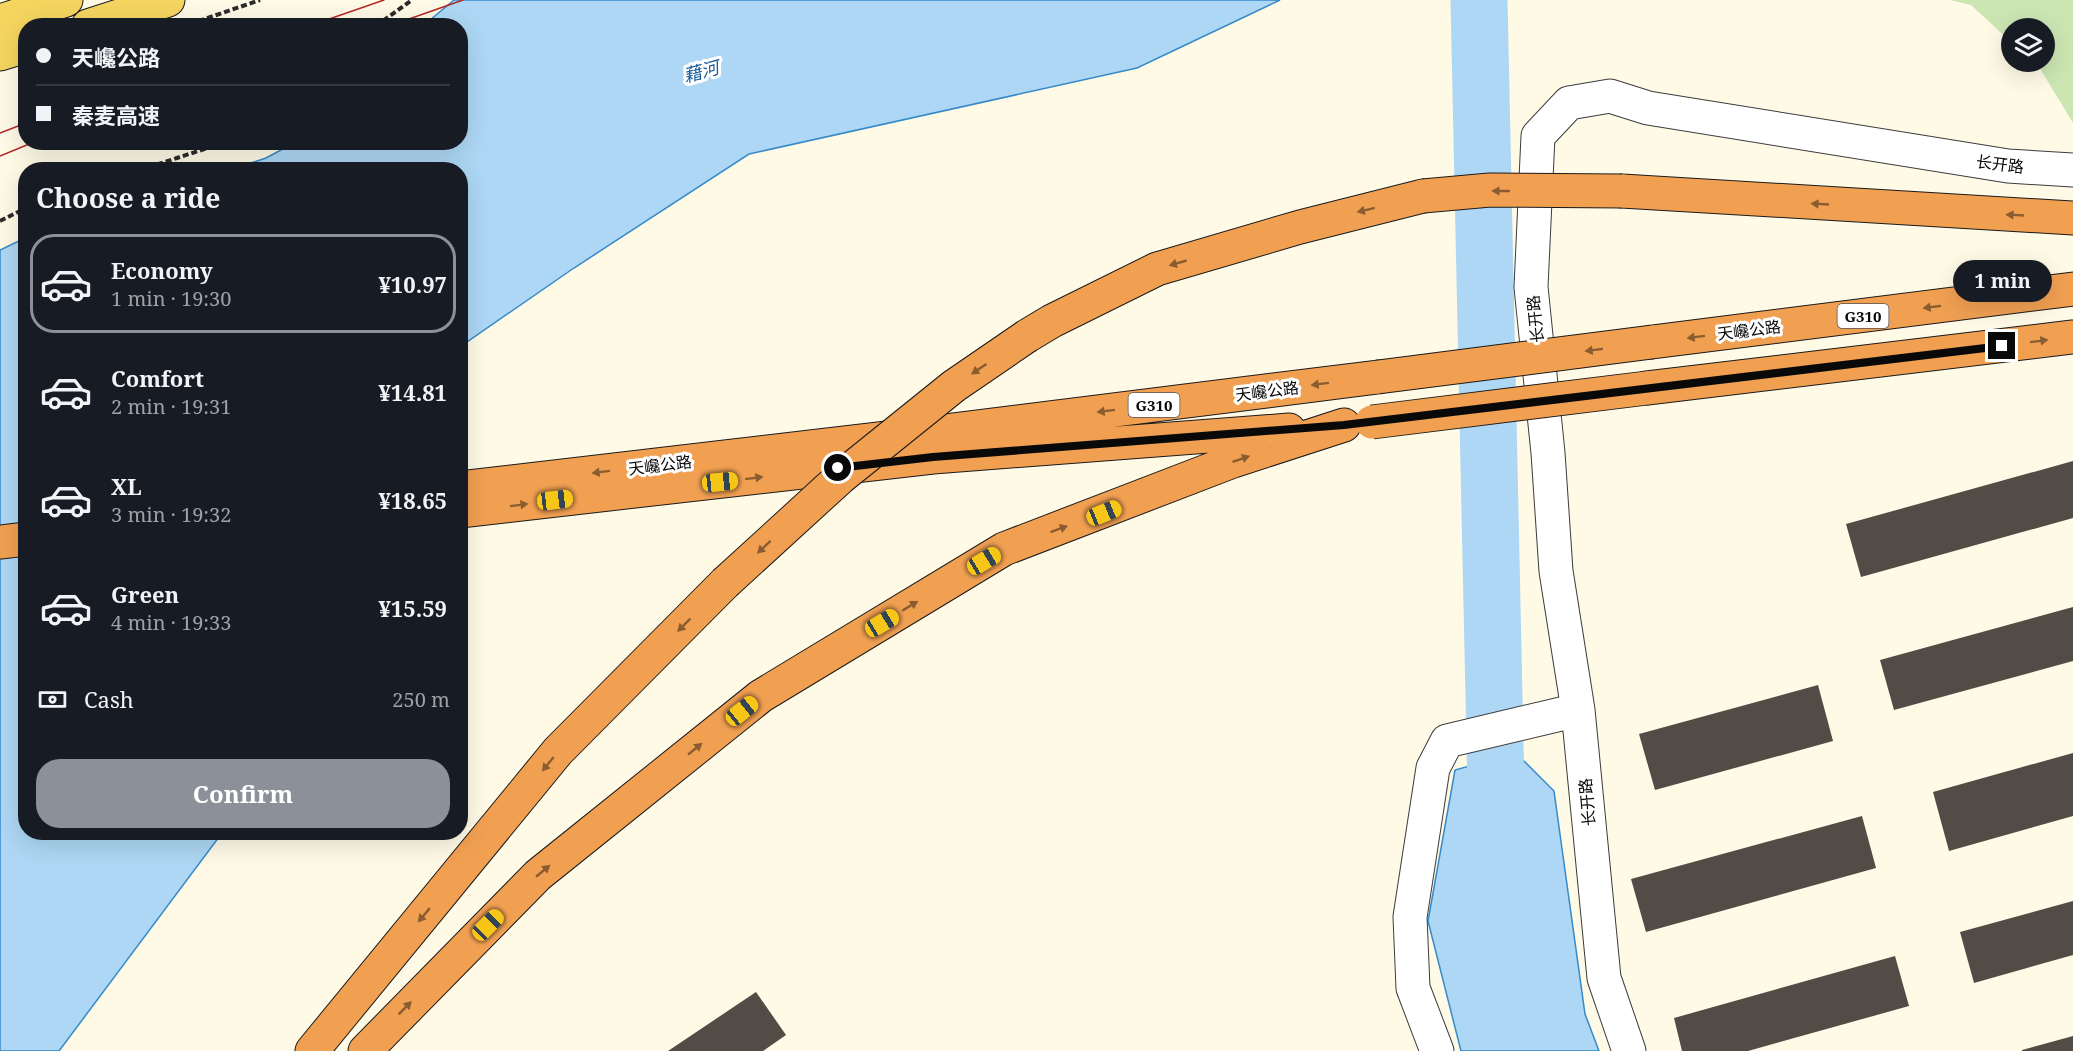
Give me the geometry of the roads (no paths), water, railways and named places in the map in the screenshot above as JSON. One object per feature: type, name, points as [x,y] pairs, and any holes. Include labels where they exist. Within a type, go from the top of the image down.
[{"type":"highway","points":[[312,1051],[558,751],[725,583],[841,477],[954,386],[1052,321],[1157,269],[1300,227],[1423,196],[1490,190],[1622,191],[2073,218]]},
{"type":"highway","name":"天巉公路","points":[[468,487],[930,434],[2073,289]]},
{"type":"highway","name":"G310","points":[[1358,423],[2073,337]]},
{"type":"highway","points":[[365,1051],[538,875],[761,696],[1004,549],[1233,461],[1358,423]]},
{"type":"highway","name":"天巉公路","points":[[468,510],[933,457],[1358,423]]},
{"type":"highway","points":[[0,542],[18,540]]},
{"type":"highway","points":[[0,564],[18,562]]},
{"type":"main road","points":[[0,21],[66,0]]},
{"type":"main road","points":[[113,18],[168,0]]},
{"type":"main road","points":[[0,54],[18,48]]},
{"type":"street","name":"长开路","points":[[1629,1051],[1604,978],[1578,710],[1556,572],[1548,453],[1531,286],[1538,136],[1569,103],[1610,96],[1648,108],[2008,166],[2073,170]]},
{"type":"street","points":[[1437,1051],[1413,988],[1410,917],[1432,768],[1447,741],[1527,720],[1578,710]]},
{"type":"water","name":"藉河","points":[[454,0],[1280,0],[1137,68],[749,154],[574,268],[468,341],[468,162],[254,162],[281,150],[468,150],[468,18],[432,18]]},
{"type":"water","points":[[18,241],[18,840],[217,840],[59,1051],[0,1051],[0,250]]},
{"type":"water","points":[[1516,753],[1554,791],[1585,1014],[1599,1051],[1461,1051],[1428,921],[1455,770]]},
{"type":"waterway","points":[[1479,0],[1497,837]]},
{"type":"tram line","points":[[332,18],[384,0]]},
{"type":"tram line","points":[[412,18],[463,0]]},
{"type":"tram line","points":[[0,133],[18,126]]},
{"type":"tram line","points":[[0,156],[18,149]]}]
